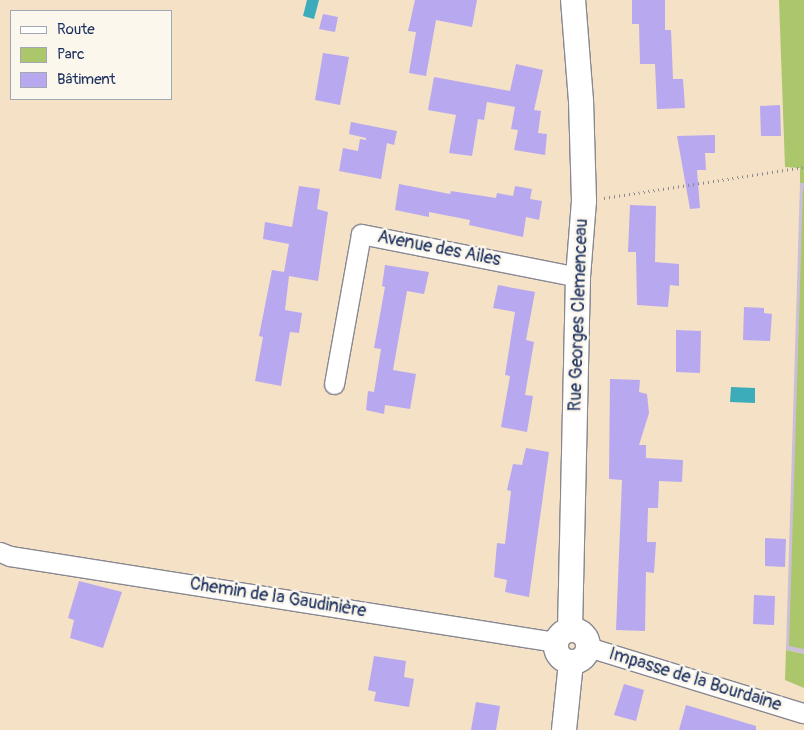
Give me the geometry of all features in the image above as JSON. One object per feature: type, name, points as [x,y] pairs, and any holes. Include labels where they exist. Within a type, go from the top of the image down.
[{"type":"street","name":"Rue Georges Clemenceau","points":[[563,636],[578,277],[584,201],[581,101],[573,0]]},
{"type":"street","name":"Avenue des Ailes","points":[[334,384],[361,234],[578,277]]},
{"type":"street","name":"Chemin de la Gaudinière","points":[[0,552],[20,557],[563,636]]},
{"type":"street","points":[[563,636],[556,648],[560,658],[579,654],[564,730]]},
{"type":"street","name":"Impasse de la Bourdaine","points":[[579,654],[803,713]]},
{"type":"path","points":[[584,201],[804,167]]},
{"type":"shaded area","points":[[800,183],[804,183],[804,654],[786,650]]},
{"type":"green space","points":[[779,0],[804,0],[804,183],[800,183],[800,168],[785,167]]},
{"type":"green space","points":[[804,189],[804,649],[789,646]]},
{"type":"green space","points":[[786,650],[804,654],[804,688],[785,680]]},
{"type":"water","points":[[307,0],[319,0],[314,19],[303,16]]},
{"type":"water","points":[[731,387],[755,388],[755,403],[730,402]]},
{"type":"building","points":[[415,0],[477,0],[472,27],[436,20],[426,76],[409,73],[416,32],[408,31]]},
{"type":"building","points":[[632,0],[665,0],[665,30],[671,30],[673,79],[683,79],[685,108],[657,109],[655,64],[640,64],[639,24],[632,24]]},
{"type":"building","points":[[323,14],[338,17],[335,32],[319,29]]},
{"type":"building","points":[[323,53],[349,57],[340,105],[315,100]]},
{"type":"building","points":[[516,64],[543,70],[534,110],[541,111],[538,133],[547,134],[545,155],[514,150],[518,130],[511,129],[515,107],[487,102],[484,120],[478,119],[472,156],[449,153],[456,115],[428,110],[434,77],[510,91]]},
{"type":"building","points":[[780,105],[781,136],[761,136],[760,106]]},
{"type":"building","points":[[351,122],[397,131],[394,145],[387,143],[381,179],[339,171],[343,148],[358,151],[360,139],[366,140],[366,138],[349,134]]},
{"type":"building","points":[[715,135],[715,153],[705,153],[706,170],[697,170],[700,208],[690,209],[677,136]]},
{"type":"building","points":[[399,184],[450,194],[451,191],[496,198],[497,193],[513,196],[515,186],[532,189],[530,199],[542,201],[539,220],[526,217],[523,237],[469,225],[470,220],[429,212],[429,217],[395,210]]},
{"type":"building","points":[[299,186],[320,189],[317,209],[328,212],[318,281],[289,276],[285,310],[302,313],[299,333],[290,332],[281,386],[255,381],[263,337],[259,336],[272,270],[284,272],[289,244],[263,239],[265,222],[292,227]]},
{"type":"building","points":[[630,205],[656,206],[655,262],[679,264],[679,286],[670,285],[668,307],[637,305],[636,252],[628,252]]},
{"type":"building","points":[[385,265],[429,272],[424,294],[407,291],[393,370],[416,374],[410,409],[385,405],[384,414],[366,410],[368,391],[374,392],[381,349],[374,348],[385,287],[382,286]]},
{"type":"building","points":[[498,285],[535,292],[526,340],[534,342],[525,395],[533,396],[527,432],[501,427],[510,376],[505,375],[515,312],[493,308]]},
{"type":"building","points":[[744,307],[764,308],[764,313],[772,314],[770,341],[743,340]]},
{"type":"building","points":[[676,330],[701,331],[700,373],[676,372]]},
{"type":"building","points":[[610,379],[640,380],[639,392],[647,394],[649,413],[639,445],[646,445],[646,458],[683,460],[682,482],[659,481],[658,508],[648,508],[647,542],[656,542],[654,573],[646,572],[645,631],[616,630],[622,480],[609,479]]},
{"type":"building","points":[[526,448],[549,452],[529,597],[505,592],[507,580],[494,577],[497,543],[505,544],[511,491],[507,490],[513,464],[522,465]]},
{"type":"building","points":[[765,538],[786,539],[785,567],[765,566]]},
{"type":"building","points":[[79,581],[122,592],[103,648],[70,638],[74,620],[68,618]]},
{"type":"building","points":[[754,595],[775,596],[774,625],[753,624]]},
{"type":"building","points":[[374,656],[406,661],[404,677],[414,679],[409,707],[374,701],[376,692],[368,690]]},
{"type":"building","points":[[624,684],[644,690],[636,721],[614,715]]},
{"type":"building","points":[[476,702],[500,706],[496,730],[471,730]]},
{"type":"building","points":[[686,705],[756,726],[756,730],[679,730]]}]
